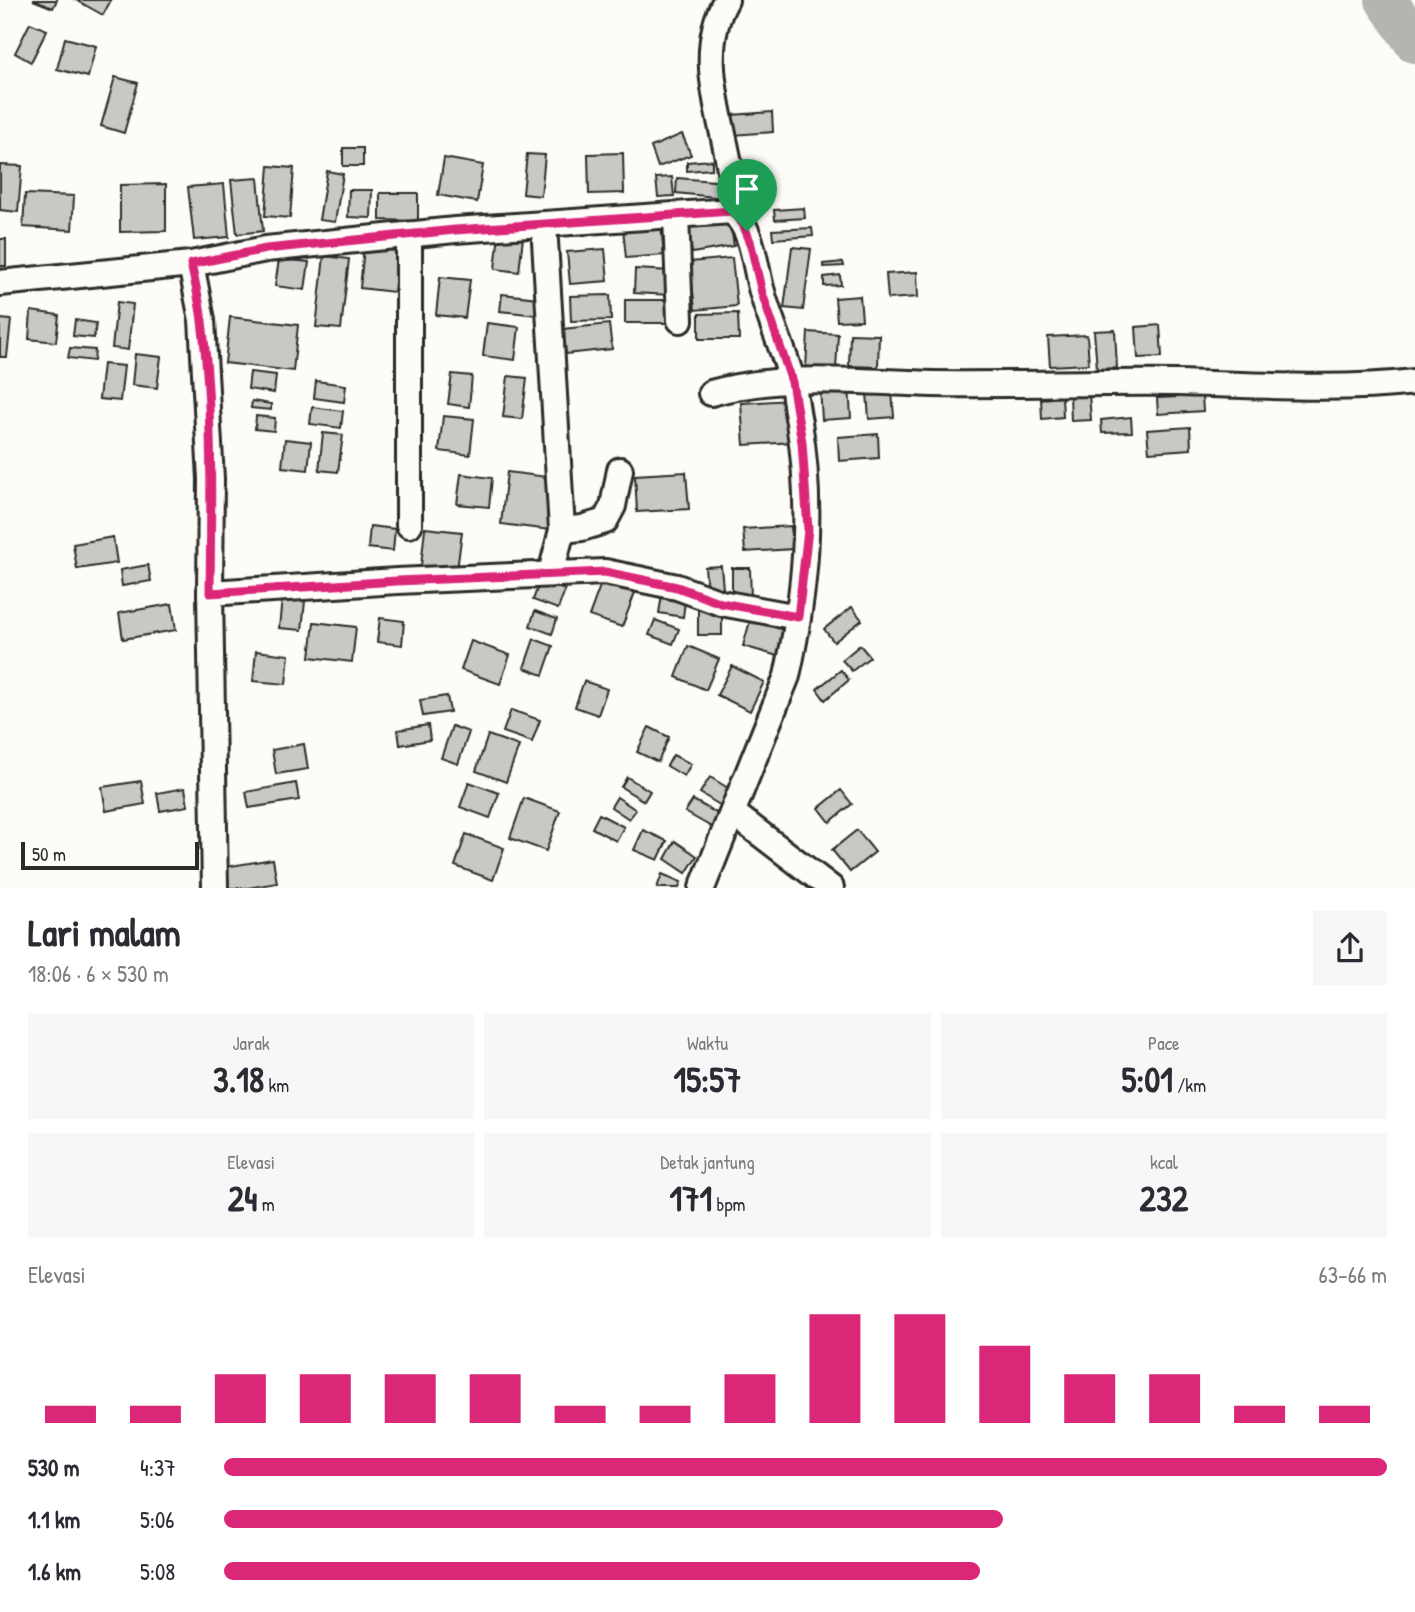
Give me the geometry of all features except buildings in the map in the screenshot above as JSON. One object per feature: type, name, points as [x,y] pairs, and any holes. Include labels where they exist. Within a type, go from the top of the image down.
[{"type":"street","points":[[702,887],[787,676],[798,617],[808,530],[802,442],[792,382],[762,293],[747,231],[732,211],[734,191],[712,79],[711,47],[719,12],[726,0]]},
{"type":"street","points":[[0,283],[191,264],[266,249],[455,230],[732,211]]},
{"type":"street","points":[[676,215],[680,320]]},
{"type":"street","points":[[544,224],[562,530],[551,573]]},
{"type":"street","points":[[409,236],[409,526]]},
{"type":"street","points":[[191,264],[202,320],[211,479],[210,593],[215,887]]},
{"type":"street","points":[[711,393],[739,386],[792,382],[1086,382],[1382,387],[1415,382]]},
{"type":"street","points":[[562,530],[582,528],[605,521],[613,506],[620,470]]},
{"type":"street","points":[[210,593],[605,572],[677,587],[721,603],[798,617]]},
{"type":"street","points":[[733,813],[831,887]]},
{"type":"waterway","points":[[1386,0],[1415,42]]},
{"type":"route","points":[[732,211],[747,231],[762,293],[792,382],[802,442],[808,530],[798,617],[721,603],[677,587],[605,572],[210,593],[211,479],[206,376],[202,320],[191,264],[266,249],[327,242],[455,230],[732,211]]}]
